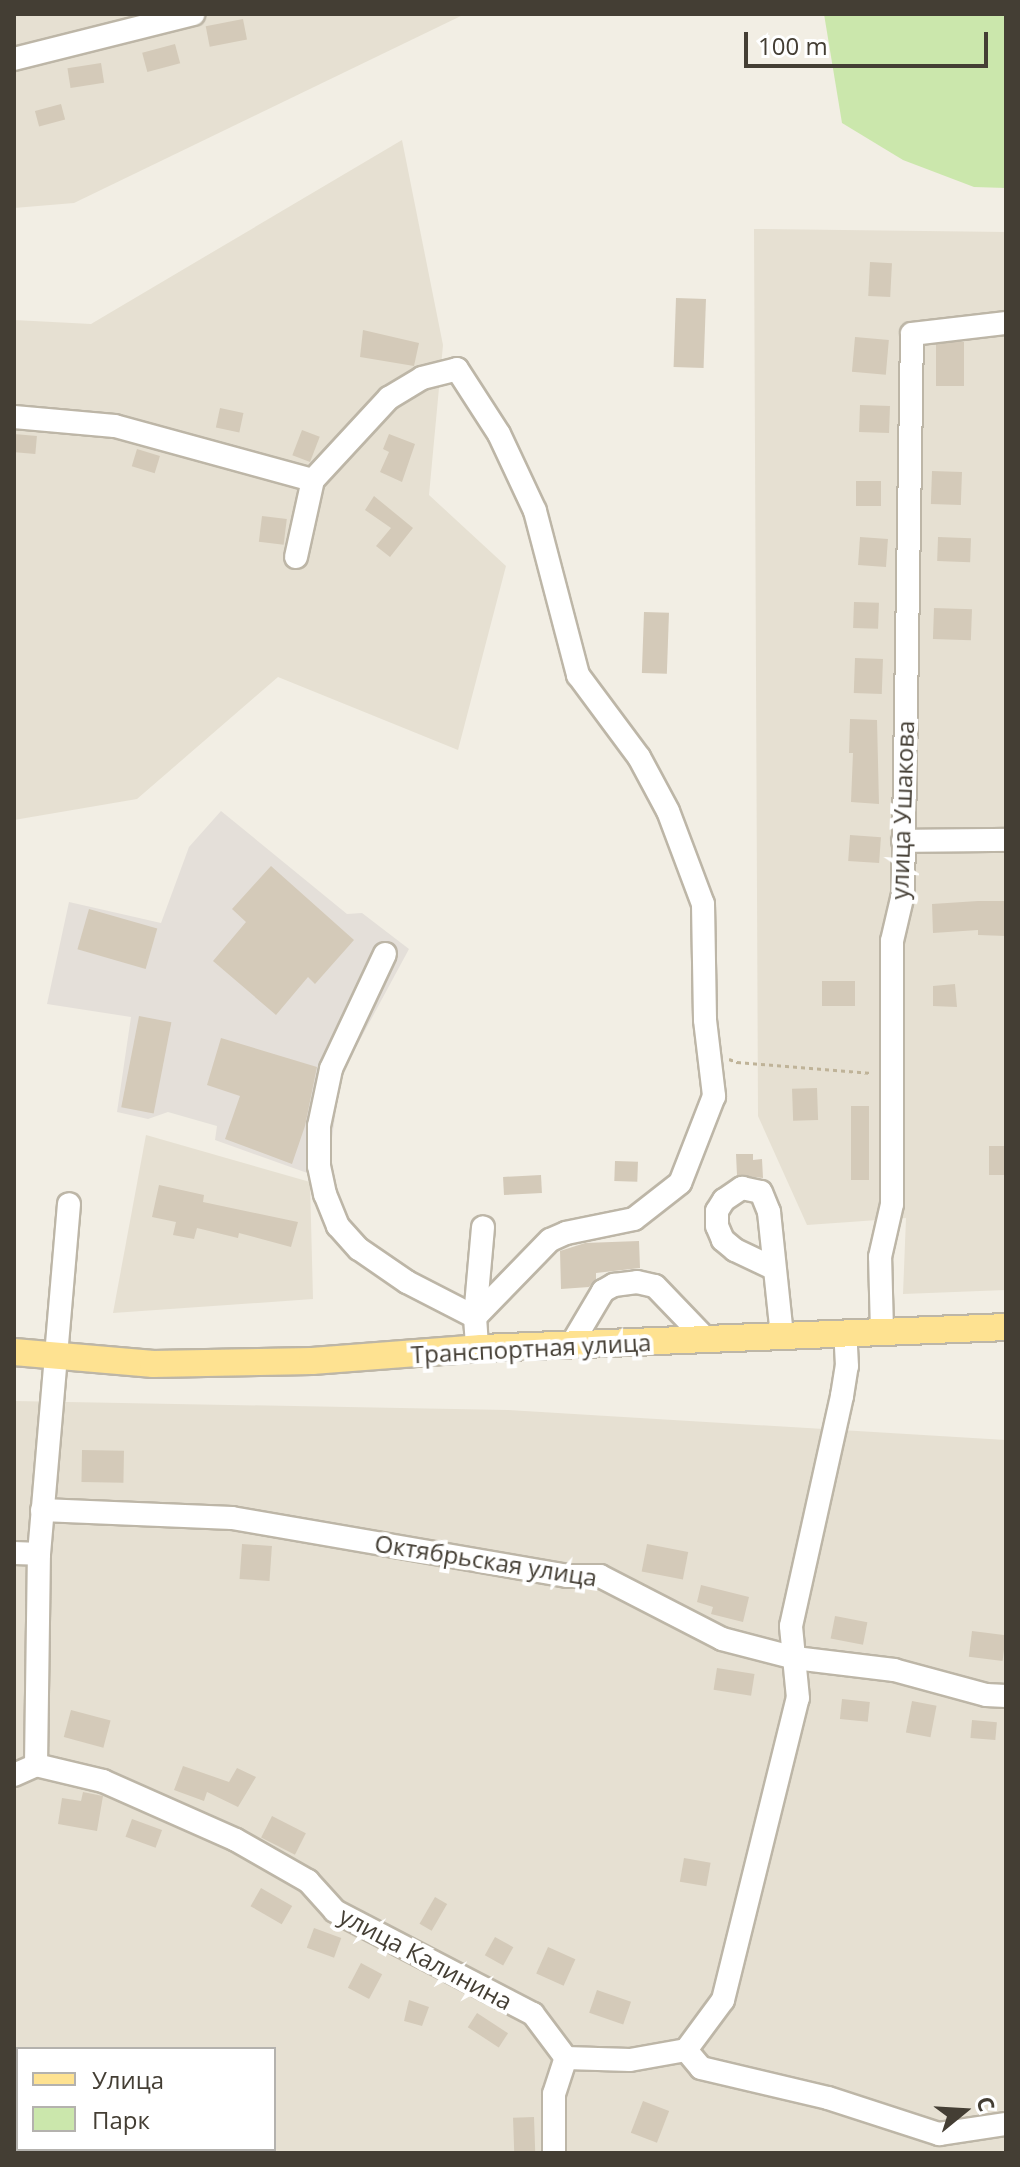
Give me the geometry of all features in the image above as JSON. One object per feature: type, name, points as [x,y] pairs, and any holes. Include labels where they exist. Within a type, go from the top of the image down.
[{"type":"main road","name":"Транспортная улица","points":[[14,1352],[153,1364],[312,1361],[477,1349],[1006,1327]]},
{"type":"street","points":[[14,59],[193,14]]},
{"type":"street","name":"улица Ушакова","points":[[882,1331],[880,1257],[892,1204],[892,941],[903,894],[912,334],[1006,323]]},
{"type":"street","points":[[296,557],[313,480],[389,398],[422,378],[457,369],[499,434],[535,511],[578,675],[639,757],[668,811],[703,904],[705,1020],[711,1050],[714,1096],[680,1183],[634,1219],[566,1233],[550,1240],[475,1317]]},
{"type":"street","points":[[14,417],[115,426],[313,480]]},
{"type":"street","points":[[903,841],[1006,840]]},
{"type":"street","points":[[385,954],[331,1069],[319,1126],[319,1166],[325,1194],[338,1226],[359,1249],[407,1282],[475,1317]]},
{"type":"street","points":[[14,1775],[36,1765],[39,1554],[69,1204]]},
{"type":"street","points":[[477,1349],[475,1317],[483,1227]]},
{"type":"street","points":[[773,1268],[782,1336]]},
{"type":"street","points":[[571,1345],[603,1291],[614,1285],[637,1282],[655,1286],[706,1339]]},
{"type":"street","points":[[554,2153],[554,2094],[566,2058],[630,2060],[686,2050],[723,2000],[798,1698],[791,1626],[842,1396],[847,1366],[845,1333]]},
{"type":"street","name":"Октябрьская улица","points":[[42,1510],[232,1518],[567,1576],[600,1576],[722,1639],[795,1658],[894,1670],[986,1695],[1006,1696]]},
{"type":"street","points":[[14,1553],[39,1554]]},
{"type":"street","name":"улица Калинина","points":[[36,1765],[103,1781],[236,1840],[308,1881],[335,1911],[533,2014],[566,2058]]},
{"type":"street","points":[[686,2050],[701,2068],[828,2098],[938,2143],[1006,2124]]},
{"type":"path","points":[[711,1050],[737,1062],[891,1075]]},
{"type":"shaded area","points":[[14,14],[465,14],[74,203],[14,208]]},
{"type":"shaded area","points":[[402,140],[443,345],[429,495],[506,566],[458,750],[278,677],[137,799],[14,820],[14,320],[91,324]]},
{"type":"shaded area","points":[[754,229],[1006,232],[1006,1290],[903,1294],[906,1218],[807,1225],[758,1116]]},
{"type":"shaded area","points":[[221,811],[347,914],[362,913],[409,949],[341,1075],[328,1166],[313,1175],[215,1140],[217,1126],[168,1112],[148,1119],[117,1112],[131,1017],[47,1004],[69,902],[161,923],[189,847]]},
{"type":"shaded area","points":[[146,1135],[310,1182],[313,1299],[113,1313]]},
{"type":"shaded area","points":[[14,1401],[508,1410],[1006,1440],[1006,2153],[14,2153]]},
{"type":"green space","points":[[824,14],[1006,14],[1006,188],[974,187],[903,160],[842,123]]},
{"type":"building","points":[[243,19],[247,40],[210,47],[206,26]]},
{"type":"building","points":[[175,44],[180,63],[147,72],[142,53]]},
{"type":"building","points":[[101,63],[104,83],[71,88],[67,68]]},
{"type":"building","points":[[61,104],[65,119],[39,126],[35,111]]},
{"type":"building","points":[[870,262],[892,263],[890,297],[868,296]]},
{"type":"building","points":[[676,298],[706,299],[704,368],[674,367]]},
{"type":"building","points":[[363,330],[419,343],[414,366],[360,357]]},
{"type":"building","points":[[855,337],[889,340],[886,375],[852,372]]},
{"type":"building","points":[[936,342],[964,342],[964,386],[936,386]]},
{"type":"building","points":[[860,405],[890,406],[889,433],[859,432]]},
{"type":"building","points":[[220,408],[243,413],[239,433],[216,428]]},
{"type":"building","points":[[302,430],[320,437],[310,462],[292,455]]},
{"type":"building","points":[[14,434],[37,436],[35,454],[14,452]]},
{"type":"building","points":[[389,434],[415,444],[402,482],[380,472],[389,452],[383,449]]},
{"type":"building","points":[[137,449],[160,456],[155,473],[132,466]]},
{"type":"building","points":[[932,471],[962,472],[961,505],[931,504]]},
{"type":"building","points":[[856,481],[881,481],[881,506],[856,506]]},
{"type":"building","points":[[374,496],[413,528],[390,557],[376,546],[391,528],[365,510]]},
{"type":"building","points":[[262,516],[287,519],[284,545],[259,542]]},
{"type":"building","points":[[860,537],[888,539],[886,567],[858,565]]},
{"type":"building","points":[[938,537],[971,538],[970,562],[937,561]]},
{"type":"building","points":[[854,602],[879,603],[878,629],[853,628]]},
{"type":"building","points":[[934,608],[972,609],[971,640],[933,639]]},
{"type":"building","points":[[644,612],[669,613],[667,674],[642,673]]},
{"type":"building","points":[[855,658],[883,659],[882,694],[854,693]]},
{"type":"building","points":[[850,719],[877,720],[879,804],[851,802],[853,753],[849,753]]},
{"type":"building","points":[[850,835],[881,837],[879,863],[848,861]]},
{"type":"building","points":[[271,866],[354,940],[315,984],[308,977],[276,1015],[213,961],[246,922],[232,909]]},
{"type":"building","points":[[1006,901],[1006,936],[978,935],[978,930],[933,933],[932,904]]},
{"type":"building","points":[[89,909],[157,929],[146,969],[77,949]]},
{"type":"building","points":[[822,981],[855,981],[855,1006],[822,1006]]},
{"type":"building","points":[[955,984],[957,1007],[933,1006],[933,986]]},
{"type":"building","points":[[139,1016],[171,1022],[154,1114],[121,1107]]},
{"type":"building","points":[[221,1038],[317,1067],[305,1126],[292,1164],[225,1139],[240,1096],[207,1085]]},
{"type":"building","points":[[817,1088],[818,1120],[793,1121],[792,1089]]},
{"type":"building","points":[[851,1106],[869,1106],[869,1180],[851,1180]]},
{"type":"building","points":[[989,1146],[1006,1146],[1006,1175],[989,1175]]},
{"type":"building","points":[[736,1154],[753,1154],[753,1160],[762,1159],[763,1178],[737,1175]]},
{"type":"building","points":[[615,1161],[638,1162],[637,1182],[614,1181]]},
{"type":"building","points":[[541,1175],[542,1193],[504,1195],[503,1177]]},
{"type":"building","points":[[159,1185],[204,1195],[203,1202],[298,1222],[291,1247],[239,1233],[238,1238],[197,1228],[194,1239],[173,1235],[176,1222],[152,1217]]},
{"type":"building","points":[[639,1241],[640,1268],[596,1273],[596,1279],[589,1287],[561,1289],[560,1251],[585,1243]]},
{"type":"building","points":[[82,1450],[124,1451],[123,1483],[81,1482]]},
{"type":"building","points":[[242,1544],[272,1546],[269,1581],[240,1579]]},
{"type":"building","points":[[647,1544],[688,1552],[683,1579],[642,1571]]},
{"type":"building","points":[[701,1585],[749,1597],[743,1622],[711,1614],[713,1607],[697,1602]]},
{"type":"building","points":[[835,1616],[867,1622],[863,1645],[831,1639]]},
{"type":"building","points":[[972,1631],[1006,1635],[1003,1661],[969,1657]]},
{"type":"building","points":[[717,1668],[755,1674],[751,1696],[714,1690]]},
{"type":"building","points":[[842,1699],[870,1702],[868,1722],[840,1719]]},
{"type":"building","points":[[912,1701],[937,1706],[930,1737],[906,1732]]},
{"type":"building","points":[[71,1710],[111,1721],[103,1748],[64,1737]]},
{"type":"building","points":[[972,1720],[997,1722],[995,1740],[970,1738]]},
{"type":"building","points":[[183,1766],[229,1782],[237,1768],[256,1777],[238,1807],[207,1792],[204,1801],[174,1790]]},
{"type":"building","points":[[83,1792],[103,1796],[97,1831],[58,1824],[62,1798],[81,1801]]},
{"type":"building","points":[[272,1816],[306,1833],[295,1855],[261,1837]]},
{"type":"building","points":[[132,1819],[162,1830],[156,1848],[126,1837]]},
{"type":"building","points":[[684,1858],[711,1863],[706,1886],[680,1882]]},
{"type":"building","points":[[261,1888],[292,1906],[282,1924],[250,1906]]},
{"type":"building","points":[[435,1897],[447,1904],[432,1931],[420,1924]]},
{"type":"building","points":[[314,1928],[341,1938],[334,1958],[307,1948]]},
{"type":"building","points":[[495,1937],[513,1947],[503,1966],[485,1955]]},
{"type":"building","points":[[548,1947],[575,1959],[564,1986],[536,1973]]},
{"type":"building","points":[[361,1963],[382,1974],[369,1999],[348,1988]]},
{"type":"building","points":[[597,1990],[631,2002],[623,2024],[589,2013]]},
{"type":"building","points":[[409,2000],[429,2007],[422,2026],[404,2021]]},
{"type":"building","points":[[477,2013],[508,2033],[499,2047],[468,2027]]},
{"type":"building","points":[[643,2101],[669,2111],[657,2143],[631,2133]]},
{"type":"building","points":[[534,2117],[535,2153],[514,2153],[513,2118]]}]
